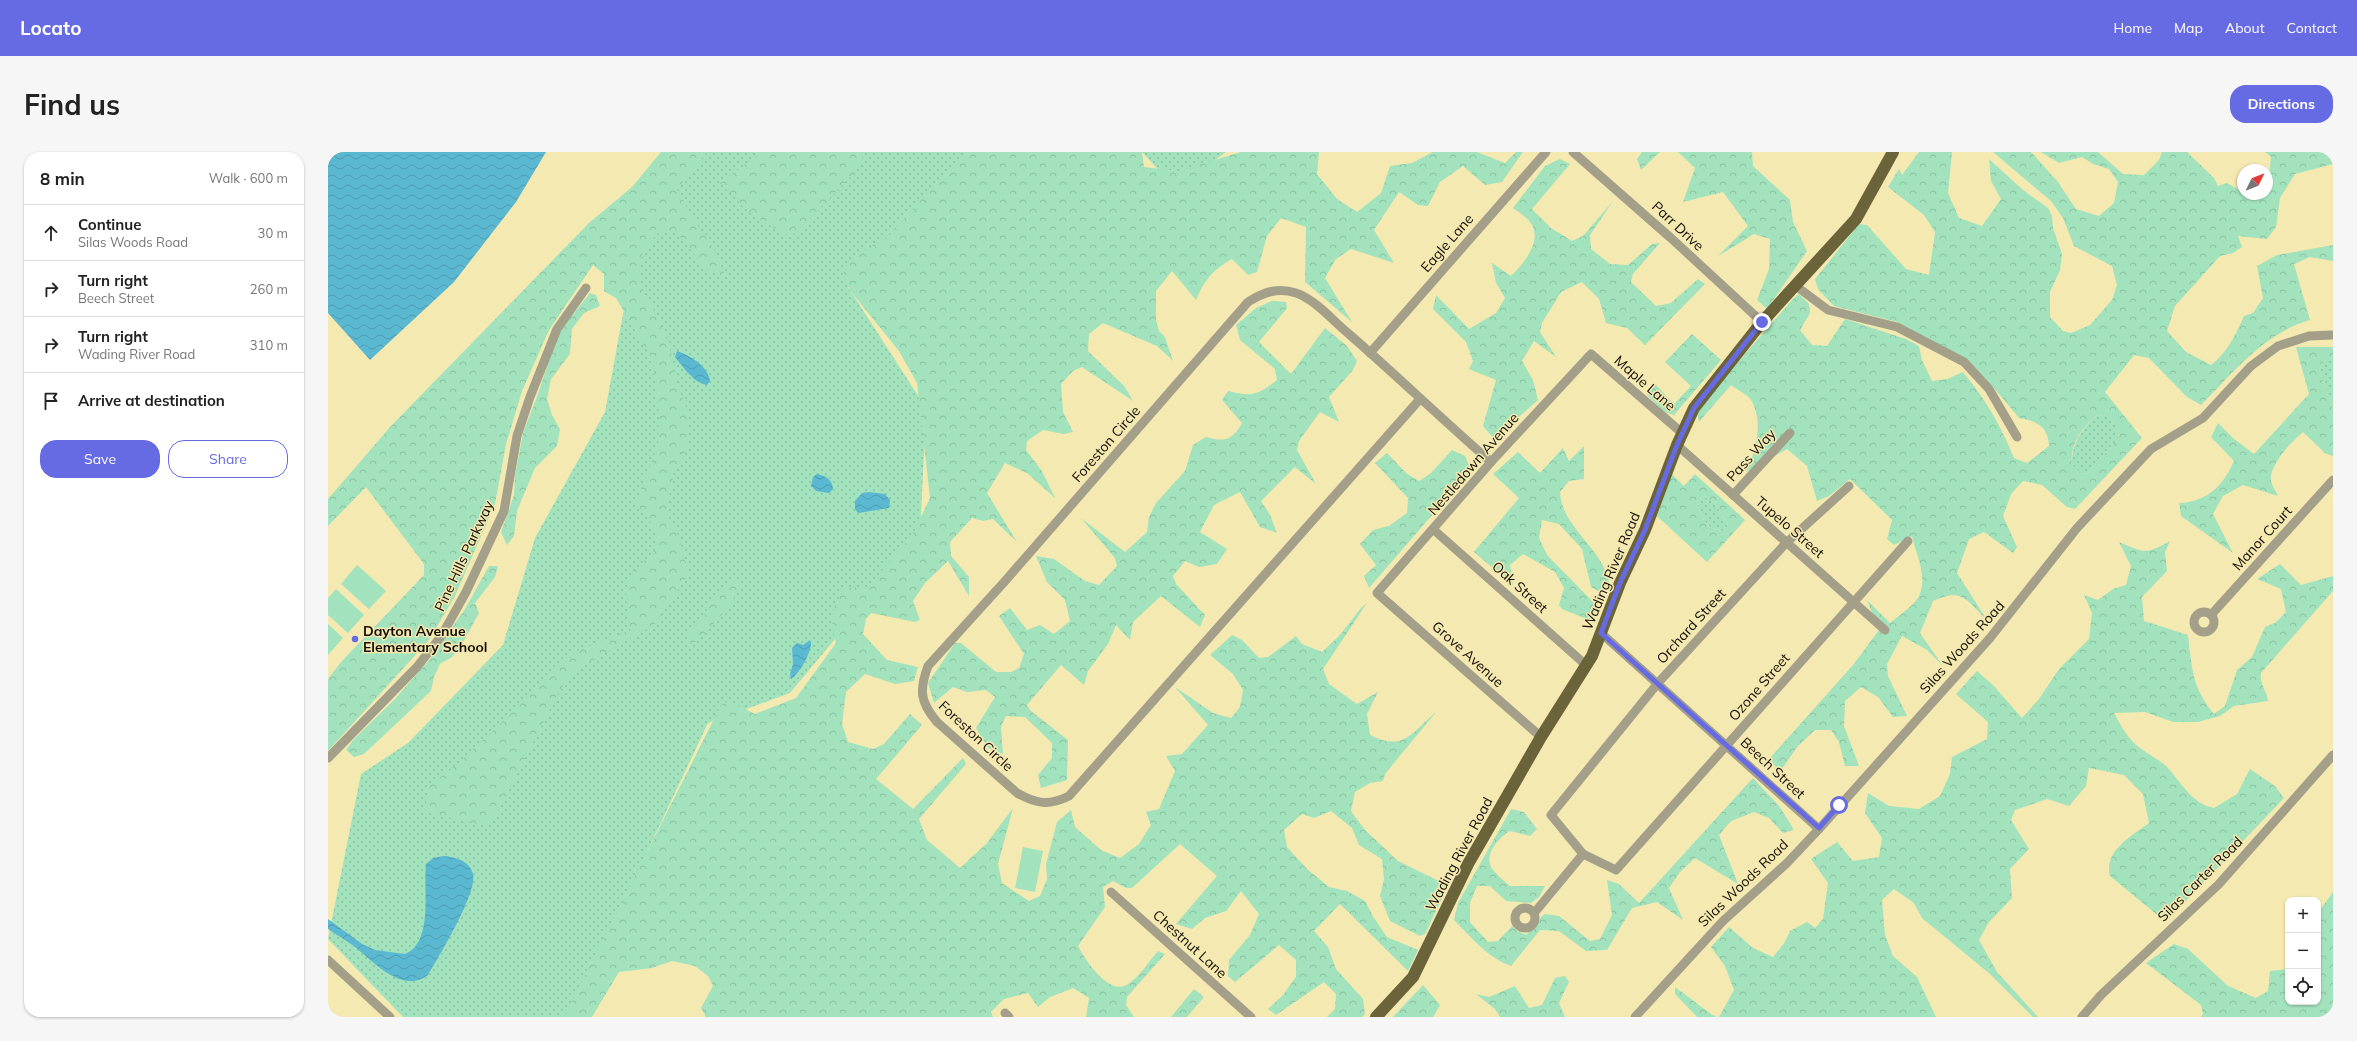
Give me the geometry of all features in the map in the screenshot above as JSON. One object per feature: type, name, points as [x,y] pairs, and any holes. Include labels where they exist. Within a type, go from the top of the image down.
[{"type":"main road","name":"Wading River Road","points":[[1376,1017],[1413,977],[1468,864],[1540,737],[1587,666],[1620,583],[1645,530],[1682,433],[1702,397],[1762,322],[1856,219],[1893,152]]},
{"type":"street","name":"Eagle Lane","points":[[1370,353],[1546,152]]},
{"type":"street","name":"Parr Drive","points":[[1573,152],[1672,239],[1762,322]]},
{"type":"street","points":[[1796,286],[1828,310],[1897,327],[1964,362],[1989,389],[2017,437]]},
{"type":"street","name":"Pine Hills Parkway","points":[[328,758],[417,667],[442,635],[466,592],[504,511],[517,436],[557,329],[586,288]]},
{"type":"street","name":"Foreston Circle","points":[[1420,399],[1069,796],[1057,802],[1044,804],[1031,801],[1017,793],[937,722],[926,709],[922,693],[923,680],[928,666],[1006,580],[1248,302],[1262,293],[1273,290],[1297,293],[1309,299],[1491,462]]},
{"type":"street","name":"Silas Woods Road","points":[[1635,1017],[1718,926],[1787,863],[1819,828],[1990,638],[2077,528],[2151,449],[2166,438],[2203,418],[2251,366],[2278,346],[2309,336],[2333,335]]},
{"type":"street","name":"Maple Lane","points":[[1591,354],[1682,433]]},
{"type":"street","name":"Nestledown Avenue","points":[[1377,593],[1434,530],[1491,462],[1591,354]]},
{"type":"street","name":"Pass Way","points":[[1733,495],[1790,433]]},
{"type":"street","name":"Tupelo Street","points":[[1677,445],[1885,630]]},
{"type":"street","name":"Manor Court","points":[[2211,615],[2333,480]]},
{"type":"street","name":"Orchard Street","points":[[1584,854],[1551,815],[1658,683],[1786,543],[1849,486]]},
{"type":"street","name":"Oak Street","points":[[1434,530],[1587,666]]},
{"type":"street","name":"Ozone Street","points":[[1584,854],[1616,870],[1853,600],[1908,540]]},
{"type":"street","name":"Grove Avenue","points":[[1377,593],[1540,737]]},
{"type":"street","name":"Beech Street","points":[[1601,633],[1819,828]]},
{"type":"street","name":"Silas Carter Road","points":[[2082,1017],[2101,995],[2219,884],[2333,755]]},
{"type":"street","points":[[1535,912],[1584,854]]},
{"type":"street","name":"Chestnut Lane","points":[[1111,892],[1251,1017]]},
{"type":"street","points":[[328,960],[390,1017]]},
{"type":"green space","points":[[661,152],[707,152],[677,189],[693,219],[714,249],[725,276],[708,271],[677,233],[658,233],[642,254],[639,285],[658,317],[671,352],[676,380],[689,415],[688,448],[674,472],[666,512],[678,535],[689,574],[654,625],[571,674],[557,696],[496,815],[486,826],[425,812],[428,787],[460,762],[577,651],[631,630],[626,598],[628,582],[637,568],[657,548],[657,531],[639,508],[637,501],[658,444],[659,416],[653,361],[616,298],[604,291],[604,274],[593,265],[549,330],[522,391],[506,444],[495,504],[455,596],[429,640],[328,751],[328,679],[341,662],[424,575],[424,564],[366,487],[328,526],[328,499],[391,426],[589,223],[632,187]]},
{"type":"green space","points":[[702,152],[976,152],[848,287],[926,408],[920,537],[790,693],[708,723],[569,1017],[403,1017],[328,939],[361,774],[408,743],[503,645],[535,538],[605,412],[640,222]]},
{"type":"green space","points":[[762,152],[865,152],[856,171],[797,232],[789,236],[752,215],[720,183]]},
{"type":"green space","points":[[965,152],[1142,152],[1144,167],[1178,171],[1241,152],[1319,152],[1317,174],[1337,199],[1357,212],[1381,193],[1390,166],[1412,163],[1433,152],[1477,152],[1505,163],[1516,152],[1523,152],[1502,182],[1485,185],[1463,166],[1440,182],[1428,206],[1418,205],[1399,192],[1374,230],[1394,263],[1351,249],[1336,259],[1325,278],[1352,322],[1305,282],[1306,227],[1281,218],[1267,236],[1257,272],[1248,275],[1232,259],[1210,276],[1202,287],[1196,300],[1172,271],[1156,291],[1156,320],[1159,331],[1165,337],[1173,361],[1157,346],[1103,323],[1089,334],[1088,351],[1125,387],[1133,401],[1082,367],[1073,371],[1061,384],[1063,412],[1073,432],[1064,434],[1043,430],[1027,441],[1026,450],[1042,471],[1055,498],[1027,473],[1005,463],[987,493],[1017,542],[993,519],[983,521],[972,518],[950,542],[951,556],[969,577],[969,596],[948,561],[925,583],[913,601],[920,620],[915,622],[871,613],[866,619],[863,634],[887,660],[918,667],[914,681],[895,684],[865,674],[846,692],[842,724],[848,742],[873,749],[884,744],[910,714],[922,725],[876,779],[913,809],[963,758],[966,764],[919,819],[927,840],[960,868],[986,844],[1013,808],[998,864],[1002,883],[1029,901],[1040,896],[1047,879],[1046,864],[1057,822],[1071,810],[1075,827],[1101,850],[1120,858],[1139,844],[1151,825],[1146,812],[1159,809],[1175,771],[1166,756],[1182,754],[1208,725],[1175,687],[1213,713],[1231,718],[1240,707],[1243,690],[1233,674],[1210,655],[1232,635],[1242,640],[1259,658],[1268,657],[1296,636],[1302,644],[1322,652],[1340,635],[1361,608],[1367,603],[1323,669],[1329,684],[1357,704],[1378,692],[1367,714],[1370,735],[1382,740],[1391,742],[1406,738],[1436,712],[1385,774],[1383,781],[1370,783],[1355,792],[1351,811],[1365,830],[1398,861],[1445,884],[1444,894],[1425,934],[1420,936],[1390,921],[1380,896],[1384,879],[1382,859],[1359,845],[1352,828],[1331,811],[1314,818],[1302,814],[1284,830],[1287,847],[1307,869],[1329,887],[1347,891],[1365,901],[1387,937],[1418,950],[1408,971],[1340,904],[1314,931],[1328,947],[1336,969],[1363,999],[1365,1014],[1362,1017],[1327,1017],[1335,1009],[1336,994],[1324,982],[1276,1015],[1268,1009],[1283,995],[1296,977],[1296,960],[1279,945],[1235,982],[1228,976],[1229,960],[1250,935],[1259,914],[1241,891],[1226,911],[1205,918],[1192,929],[1176,924],[1217,876],[1180,844],[1132,888],[1126,888],[1113,881],[1103,887],[1105,907],[1078,946],[1097,973],[1110,984],[1117,987],[1124,986],[1134,980],[1158,951],[1165,954],[1127,997],[1126,1005],[1134,1017],[1086,1017],[1089,998],[1073,988],[1050,997],[1038,1007],[1028,993],[1004,999],[991,1012],[993,1017],[706,1017],[701,1008],[713,986],[708,976],[695,966],[672,961],[652,968],[619,972],[592,1017],[564,1017],[721,705],[729,701],[755,714],[796,698],[836,643],[832,620],[836,603],[845,588],[868,587],[913,534],[930,498],[917,383],[899,351],[852,293],[842,275],[854,257],[889,235]]},
{"type":"green space","points":[[1142,152],[1226,152],[1176,189]]},
{"type":"green space","points":[[1642,152],[1660,152],[1641,170],[1637,159]]},
{"type":"green space","points":[[1678,152],[1752,152],[1753,166],[1790,200],[1793,222],[1807,251],[1767,309],[1757,300],[1769,269],[1770,239],[1754,234],[1718,256],[1748,226],[1723,192],[1683,202],[1695,168]]},
{"type":"green space","points":[[1919,152],[1952,152],[1948,193],[1959,218],[1982,226],[2001,199],[1991,181],[1989,159],[2023,190],[2048,208],[2052,216],[2053,228],[2062,254],[2060,270],[2050,292],[2050,317],[2063,331],[2071,333],[2090,325],[2112,300],[2117,285],[2112,266],[2074,246],[2063,218],[2051,201],[1993,152],[2031,152],[2058,182],[2076,209],[2099,216],[2114,203],[2118,182],[2109,169],[2093,164],[2082,157],[2059,163],[2041,152],[2098,152],[2123,174],[2144,175],[2159,160],[2162,152],[2187,152],[2214,178],[2218,186],[2227,183],[2237,189],[2237,200],[2273,200],[2273,164],[2270,164],[2271,157],[2265,152],[2333,152],[2333,164],[2295,174],[2280,198],[2276,227],[2267,239],[2238,236],[2242,247],[2233,253],[2220,256],[2175,306],[2167,331],[2186,352],[2211,365],[2222,355],[2244,316],[2253,313],[2263,298],[2257,266],[2277,255],[2333,245],[2333,261],[2310,257],[2294,264],[2310,320],[2293,326],[2264,344],[2237,367],[2201,405],[2187,397],[2149,358],[2134,355],[2105,392],[2142,438],[2075,509],[2067,507],[2042,485],[2023,481],[2011,494],[2003,516],[2017,547],[2013,553],[1984,532],[1969,539],[1957,573],[1987,620],[1969,602],[1958,596],[1951,595],[1933,601],[1920,633],[1943,666],[1927,650],[1902,636],[1887,664],[1888,676],[1907,716],[1893,717],[1878,697],[1861,687],[1845,701],[1844,726],[1859,766],[1845,766],[1839,742],[1831,730],[1815,730],[1798,746],[1779,773],[1770,758],[1853,665],[1879,630],[1867,600],[1890,623],[1909,608],[1918,598],[1922,583],[1921,567],[1912,536],[1894,545],[1887,539],[1892,520],[1850,479],[1829,496],[1817,501],[1807,466],[1787,449],[1746,472],[1753,455],[1758,427],[1755,409],[1751,400],[1731,385],[1699,422],[1697,414],[1723,379],[1799,294],[1809,304],[1810,313],[1800,330],[1812,345],[1827,346],[1845,319],[1906,339],[1919,346],[1922,360],[1932,381],[1947,379],[1963,372],[1979,392],[1992,413],[2014,458],[2027,463],[2049,446],[2044,429],[2036,423],[2019,418],[1994,388],[1966,360],[1897,322],[1834,306],[1818,289],[1815,279],[1859,224],[1867,225],[1906,269],[1929,275],[1935,232],[1924,215],[1888,187],[1899,169],[1902,175]],"holes":[[[2097,415],[2107,416],[2117,428],[2119,437],[2087,474],[2081,473],[2072,465],[2073,450],[2078,437]]]},
{"type":"green space","points":[[1560,159],[1570,164],[1532,209],[1551,228],[1572,241],[1583,236],[1613,201],[1590,235],[1591,249],[1610,264],[1628,265],[1652,244],[1660,243],[1633,274],[1631,282],[1656,306],[1671,303],[1698,279],[1705,284],[1645,345],[1627,328],[1606,323],[1599,299],[1582,282],[1561,292],[1542,323],[1540,332],[1556,357],[1534,341],[1522,361],[1533,380],[1538,400],[1494,439],[1483,426],[1496,380],[1469,369],[1473,361],[1466,342],[1433,309],[1436,295],[1469,329],[1496,313],[1505,298],[1496,283],[1492,263],[1511,276],[1520,267],[1534,243],[1535,236],[1533,226],[1525,217],[1513,208],[1545,166]]},
{"type":"green space","points":[[590,293],[596,295],[600,306],[584,313],[572,329],[570,354],[551,379],[547,399],[552,415],[560,429],[557,446],[535,468],[517,511],[514,536],[507,545],[501,532],[514,495],[515,476],[523,433],[538,394],[558,333]]},
{"type":"green space","points":[[1272,301],[1286,302],[1287,308],[1259,342],[1291,374],[1325,328],[1347,346],[1357,361],[1353,370],[1329,397],[1339,422],[1320,412],[1299,441],[1297,450],[1316,484],[1295,467],[1261,501],[1270,515],[1277,533],[1260,527],[1240,492],[1214,505],[1200,532],[1227,549],[1217,564],[1199,567],[1185,561],[1173,576],[1176,584],[1205,615],[1200,627],[1161,596],[1133,622],[1130,640],[1116,625],[1108,644],[1088,671],[1084,685],[1061,665],[1027,705],[1031,711],[1068,740],[1067,780],[1041,788],[1038,775],[1052,758],[1052,743],[1025,717],[1006,716],[1001,727],[1003,754],[988,748],[976,728],[995,697],[986,690],[967,692],[953,687],[934,703],[928,683],[955,643],[961,643],[996,672],[1011,672],[1019,668],[1024,654],[999,616],[1010,608],[1027,630],[1040,625],[1054,634],[1070,621],[1065,600],[1047,582],[1036,556],[1054,559],[1085,581],[1099,585],[1117,566],[1115,558],[1081,518],[1125,552],[1147,532],[1149,517],[1156,503],[1185,471],[1193,445],[1206,437],[1223,440],[1231,437],[1235,433],[1242,423],[1222,400],[1228,391],[1243,394],[1259,392],[1277,380],[1275,369],[1240,340],[1236,325],[1256,308]]},
{"type":"green space","points":[[1692,334],[1721,360],[1674,415],[1664,412],[1647,395],[1653,382],[1674,404],[1691,386],[1665,362]]},
{"type":"green space","points":[[2296,347],[2333,347],[2333,359],[2326,359],[2318,366],[2333,409],[2333,456],[2325,453],[2303,432],[2282,454],[2273,468],[2271,481],[2278,496],[2243,485],[2223,496],[2213,514],[2233,553],[2181,516],[2179,503],[2198,500],[2206,496],[2219,485],[2230,470],[2234,461],[2211,437],[2218,423],[2234,439],[2254,454],[2309,394]]},
{"type":"green space","points":[[2326,359],[2333,359],[2333,409],[2318,366]]},
{"type":"green space","points":[[2097,415],[2107,416],[2117,428],[2119,437],[2087,474],[2081,473],[2072,465],[2073,450],[2082,431]]},
{"type":"green space","points":[[1584,446],[1584,479],[1569,481],[1560,492],[1562,505],[1567,516],[1598,557],[1604,568],[1609,581],[1602,593],[1591,587],[1582,549],[1559,524],[1542,520],[1539,538],[1547,555],[1597,606],[1592,621],[1562,609],[1559,605],[1564,588],[1555,572],[1523,554],[1510,565],[1513,585],[1474,552],[1519,498],[1493,474],[1518,452],[1540,473],[1563,448],[1569,461]]},
{"type":"green space","points":[[1452,450],[1465,456],[1471,470],[1369,588],[1364,576],[1376,565],[1360,544],[1373,530],[1389,526],[1407,513],[1408,498],[1375,463],[1387,453],[1406,473],[1419,481],[1431,473]]},
{"type":"green space","points":[[1672,474],[1684,486],[1695,474],[1745,520],[1707,562],[1657,516]],"holes":[[[1703,496],[1715,503],[1728,525],[1723,531],[1717,530],[1708,525],[1700,513],[1697,502]]]},
{"type":"green space","points":[[1703,496],[1715,503],[1728,525],[1723,531],[1712,528],[1702,517],[1697,502]]},
{"type":"green space","points":[[2170,541],[2165,552],[2167,571],[2142,597],[2144,621],[2188,635],[2194,677],[2201,695],[2214,714],[2225,706],[2237,670],[2252,657],[2265,627],[2275,623],[2286,612],[2281,589],[2257,579],[2280,564],[2301,585],[2333,576],[2333,591],[2261,673],[2261,680],[2268,701],[2234,706],[2220,716],[2198,722],[2173,722],[2145,712],[2114,713],[2132,741],[2166,766],[2192,796],[2206,805],[2214,808],[2237,794],[2250,769],[2275,786],[2284,798],[2168,920],[2161,918],[2110,876],[2109,867],[2115,851],[2128,838],[2149,823],[2143,794],[2124,775],[2089,768],[2086,786],[2069,806],[2047,799],[2015,810],[2011,820],[2029,849],[2010,869],[2012,898],[1989,922],[1979,940],[1997,972],[2038,1017],[2033,1017],[1990,974],[1922,918],[1914,903],[1894,889],[1882,900],[1885,935],[1893,956],[1917,977],[1936,1017],[1719,1017],[1734,990],[1725,966],[1711,947],[1729,927],[1753,948],[1773,957],[1785,942],[1790,931],[1807,922],[1815,928],[1823,919],[1828,883],[1811,859],[1837,842],[1853,861],[1879,857],[1882,838],[1865,813],[1868,793],[1889,806],[1919,809],[1940,796],[1950,774],[1952,757],[1987,739],[1988,722],[1956,694],[1977,671],[1993,685],[2022,718],[2039,699],[2059,669],[2089,639],[2092,613],[2084,595],[2098,600],[2113,589],[2126,585],[2131,566],[2119,542],[2145,551],[2155,549]]},
{"type":"green space","points":[[357,565],[386,591],[369,609],[341,584]]},
{"type":"green space","points":[[489,566],[498,566],[495,577],[475,603],[479,613],[460,648],[452,657],[440,664],[434,677],[431,691],[364,754],[354,757],[346,750],[353,740],[395,699],[430,659],[465,609]]},
{"type":"green space","points":[[734,581],[740,587],[730,604],[711,627],[689,648],[684,643],[692,629],[703,618],[711,602]]},
{"type":"green space","points":[[336,589],[364,615],[348,633],[328,615],[328,598]]},
{"type":"green space","points":[[328,624],[343,638],[328,655]]},
{"type":"green space","points":[[1753,778],[1780,807],[1794,830],[1783,833],[1769,818],[1754,812],[1731,821],[1719,835],[1738,884],[1695,858],[1680,872],[1669,888],[1683,920],[1657,902],[1632,908],[1607,950],[1586,951],[1559,931],[1540,930],[1511,966],[1487,952],[1454,920],[1458,903],[1511,809],[1524,812],[1537,829],[1530,836],[1510,831],[1505,834],[1496,843],[1490,853],[1490,865],[1493,870],[1510,886],[1545,886],[1539,897],[1531,903],[1506,901],[1490,886],[1477,886],[1470,903],[1470,922],[1488,942],[1498,941],[1512,926],[1517,931],[1526,935],[1544,914],[1559,916],[1590,941],[1600,939],[1612,915],[1607,880],[1619,884],[1639,903]]},
{"type":"green space","points":[[1023,847],[1043,851],[1035,892],[1015,888]]},
{"type":"green space","points":[[2333,892],[2333,1017],[2201,1017],[2203,1014],[2201,1005],[2146,963],[2174,944],[2188,949],[2228,986],[2256,998],[2268,991],[2270,971],[2285,969],[2285,1005],[2321,1005],[2321,909]]},
{"type":"green space","points":[[1565,976],[1569,982],[1559,1003],[1565,1017],[1500,1017],[1495,1009],[1476,994],[1489,997],[1515,986],[1529,1008],[1542,1005],[1555,978]]},
{"type":"green space","points":[[1423,985],[1440,1005],[1433,1017],[1393,1017]]},
{"type":"green space","points":[[1675,987],[1717,1017],[1697,1017],[1675,994]]},
{"type":"green space","points":[[1194,989],[1204,997],[1187,1017],[1171,1017]]},
{"type":"water","points":[[328,152],[546,152],[516,202],[454,282],[370,360],[328,313]]},
{"type":"water","points":[[677,351],[698,362],[702,366],[709,376],[710,381],[707,385],[702,384],[693,378],[685,370],[675,357]]},
{"type":"water","points":[[817,474],[830,480],[833,489],[829,493],[816,491],[811,486],[813,477]]},
{"type":"water","points":[[869,492],[885,494],[890,500],[889,508],[858,513],[855,509],[855,501],[862,493]]},
{"type":"water","points":[[810,640],[811,644],[805,661],[798,672],[791,679],[790,674],[793,664],[792,648],[797,643],[803,645]]},
{"type":"water","points":[[444,856],[462,860],[469,866],[473,874],[473,883],[464,909],[428,975],[418,980],[408,981],[398,979],[388,974],[354,946],[328,929],[328,919],[362,944],[375,950],[405,954],[414,948],[420,939],[424,927],[426,864],[433,858]]},
{"type":"place","name":"Dayton Avenue Elementary School","points":[[355,639]]},
{"type":"route","points":[[1762,322],[1714,380],[1694,408],[1677,445],[1645,530],[1620,583],[1601,633],[1819,828],[1839,805]]}]
